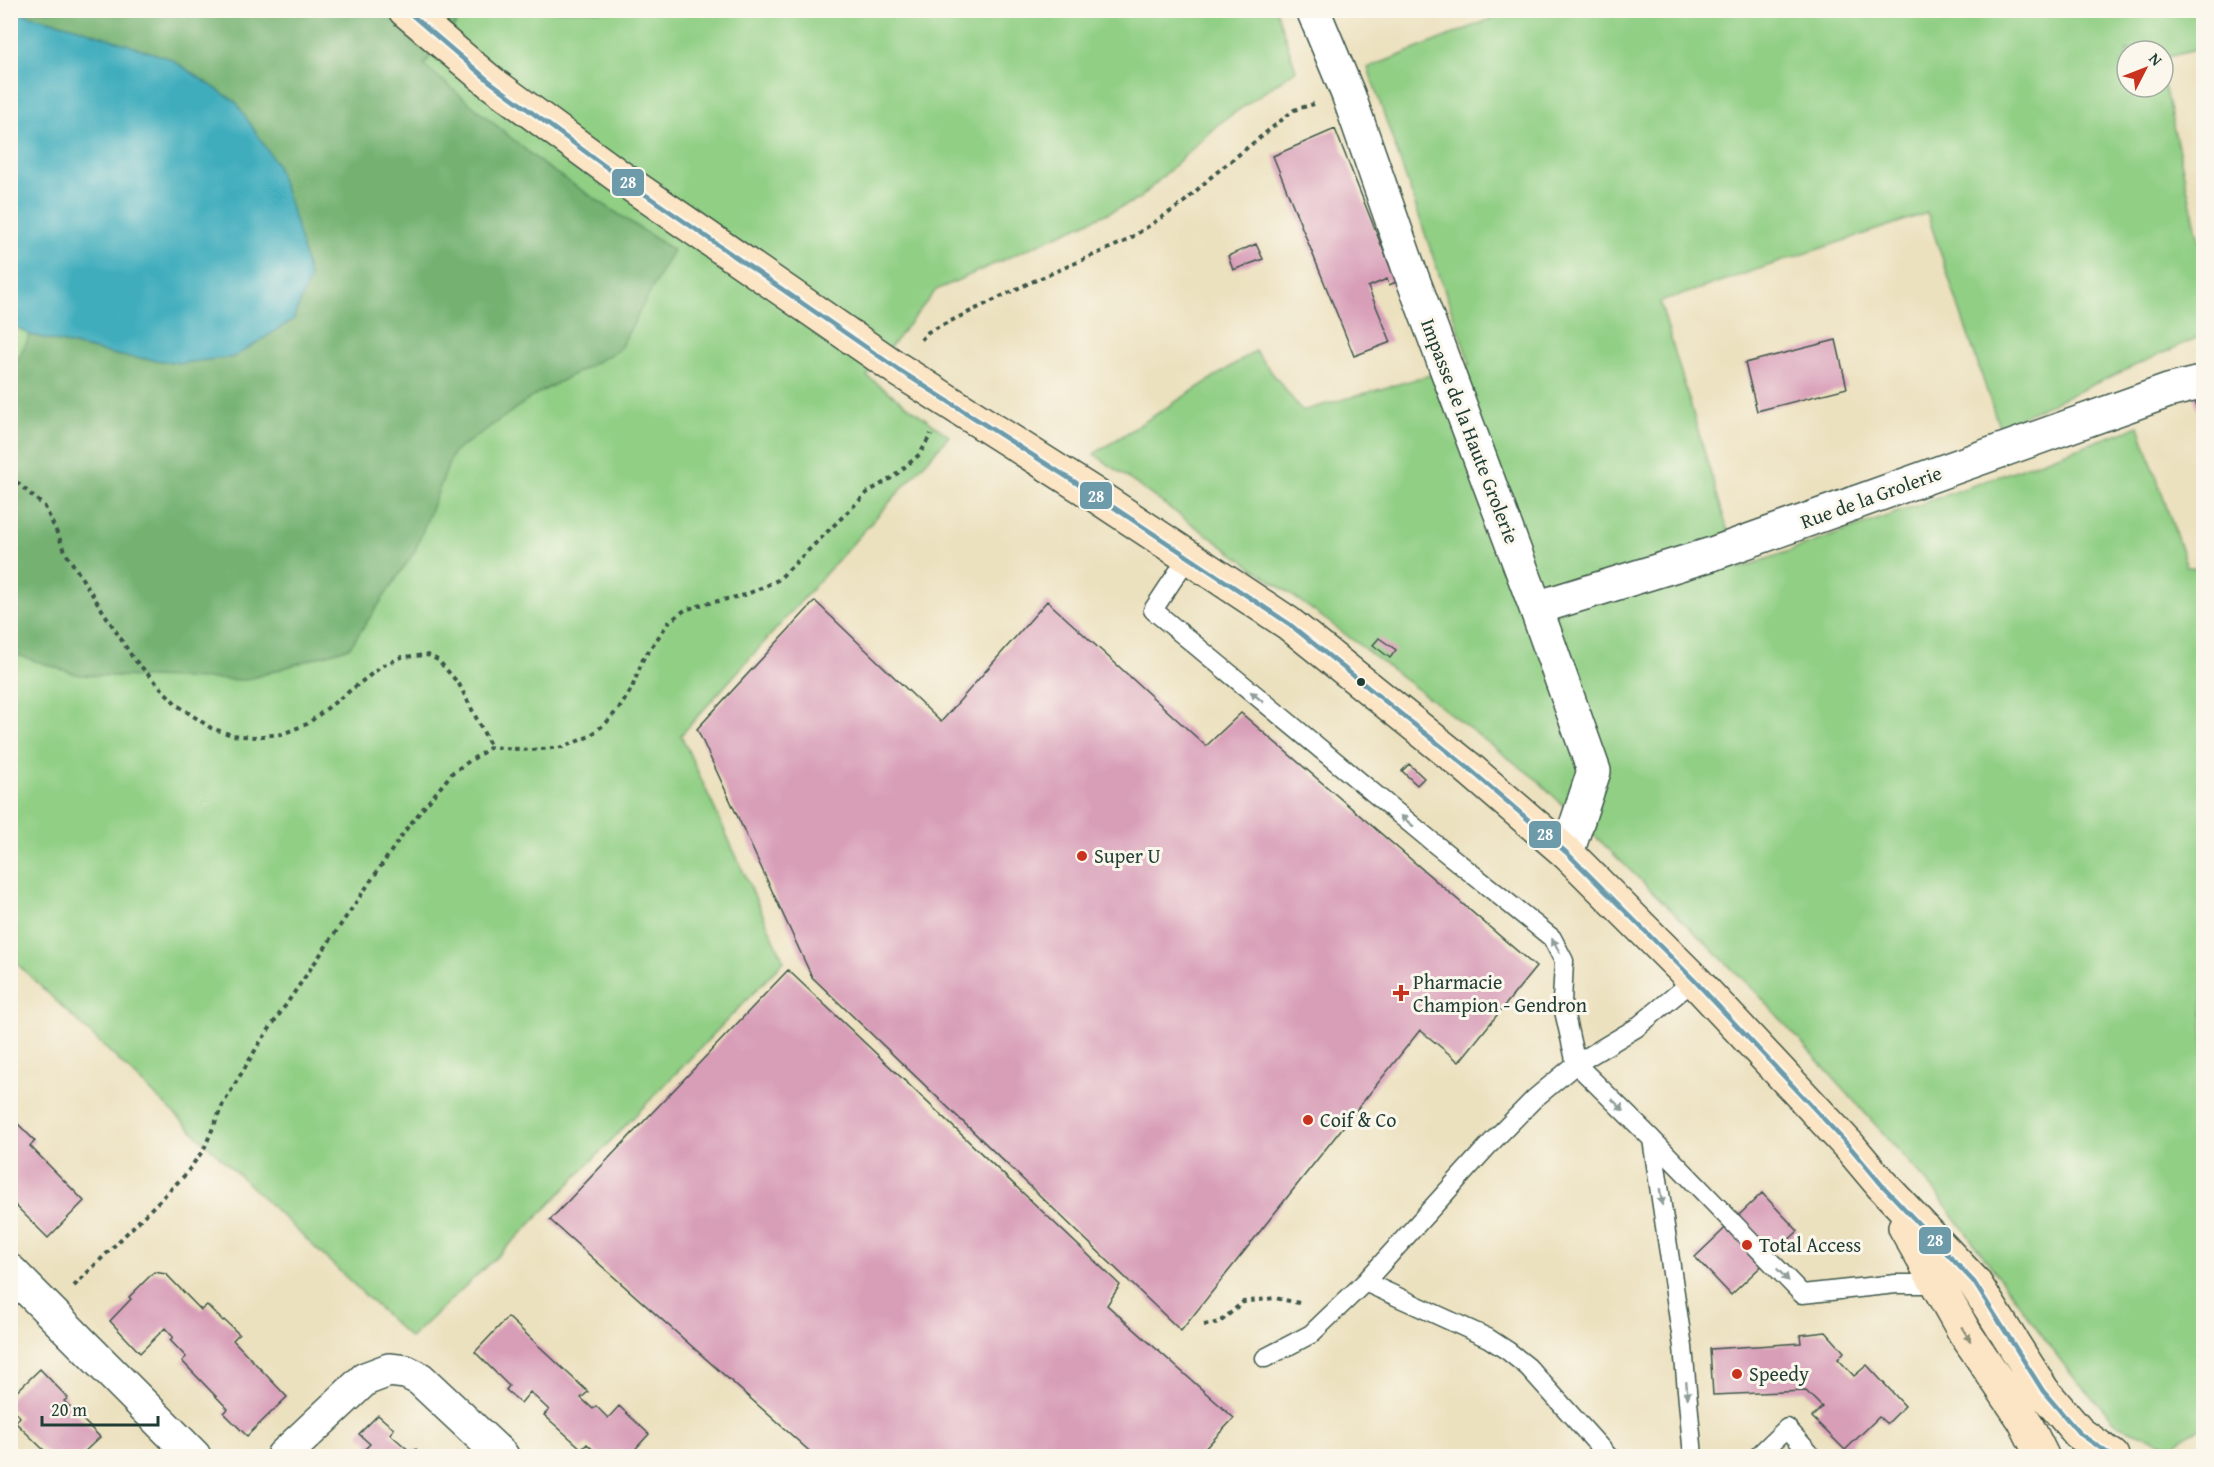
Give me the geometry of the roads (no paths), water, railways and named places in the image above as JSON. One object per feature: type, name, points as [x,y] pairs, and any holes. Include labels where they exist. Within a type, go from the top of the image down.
[{"type":"street","points":[[405,10],[489,81],[617,175],[899,369],[1288,623],[1467,767],[1567,853],[1694,980],[1974,1282],[2043,1391],[2079,1432],[2112,1456]]},
{"type":"street","name":"Impasse de la Haute Grolerie","points":[[1313,10],[1348,94],[1409,269],[1536,608],[1594,771],[1567,853]]},
{"type":"street","name":"Rue de la Grolerie","points":[[1536,608],[1712,554],[2168,391],[2204,382]]},
{"type":"street","points":[[1881,1184],[1965,1333],[2024,1420],[2042,1456]]},
{"type":"street","points":[[10,1271],[194,1456]]},
{"type":"street","points":[[283,1456],[364,1379],[389,1370],[406,1372],[420,1379],[502,1456]]},
{"type":"lane","points":[[1188,557],[1153,610],[1552,938],[1564,961],[1562,1002],[1576,1064],[1653,1139],[1802,1294],[1896,1284],[1937,1284]]},
{"type":"lane","points":[[1265,1358],[1311,1334],[1365,1282],[1487,1147],[1534,1099],[1576,1064],[1636,1028],[1694,980]]},
{"type":"lane","points":[[1653,1139],[1683,1347],[1693,1456]]},
{"type":"lane","points":[[1365,1282],[1488,1338],[1509,1351],[1528,1367],[1608,1456]]},
{"type":"lane","points":[[1758,1456],[1787,1428],[1812,1456]]},
{"type":"water","points":[[11,11],[72,26],[171,59],[236,102],[276,163],[296,223],[310,279],[293,320],[234,357],[181,363],[121,356],[30,335],[11,324]]},
{"type":"place","name":"Super U","points":[[1082,856]]},
{"type":"place","name":"Pharmacie Champion - Gendron","points":[[1401,993]]},
{"type":"place","name":"Coif & Co","points":[[1308,1120]]},
{"type":"place","name":"Total Access","points":[[1747,1245]]},
{"type":"place","name":"Speedy","points":[[1737,1374]]}]
